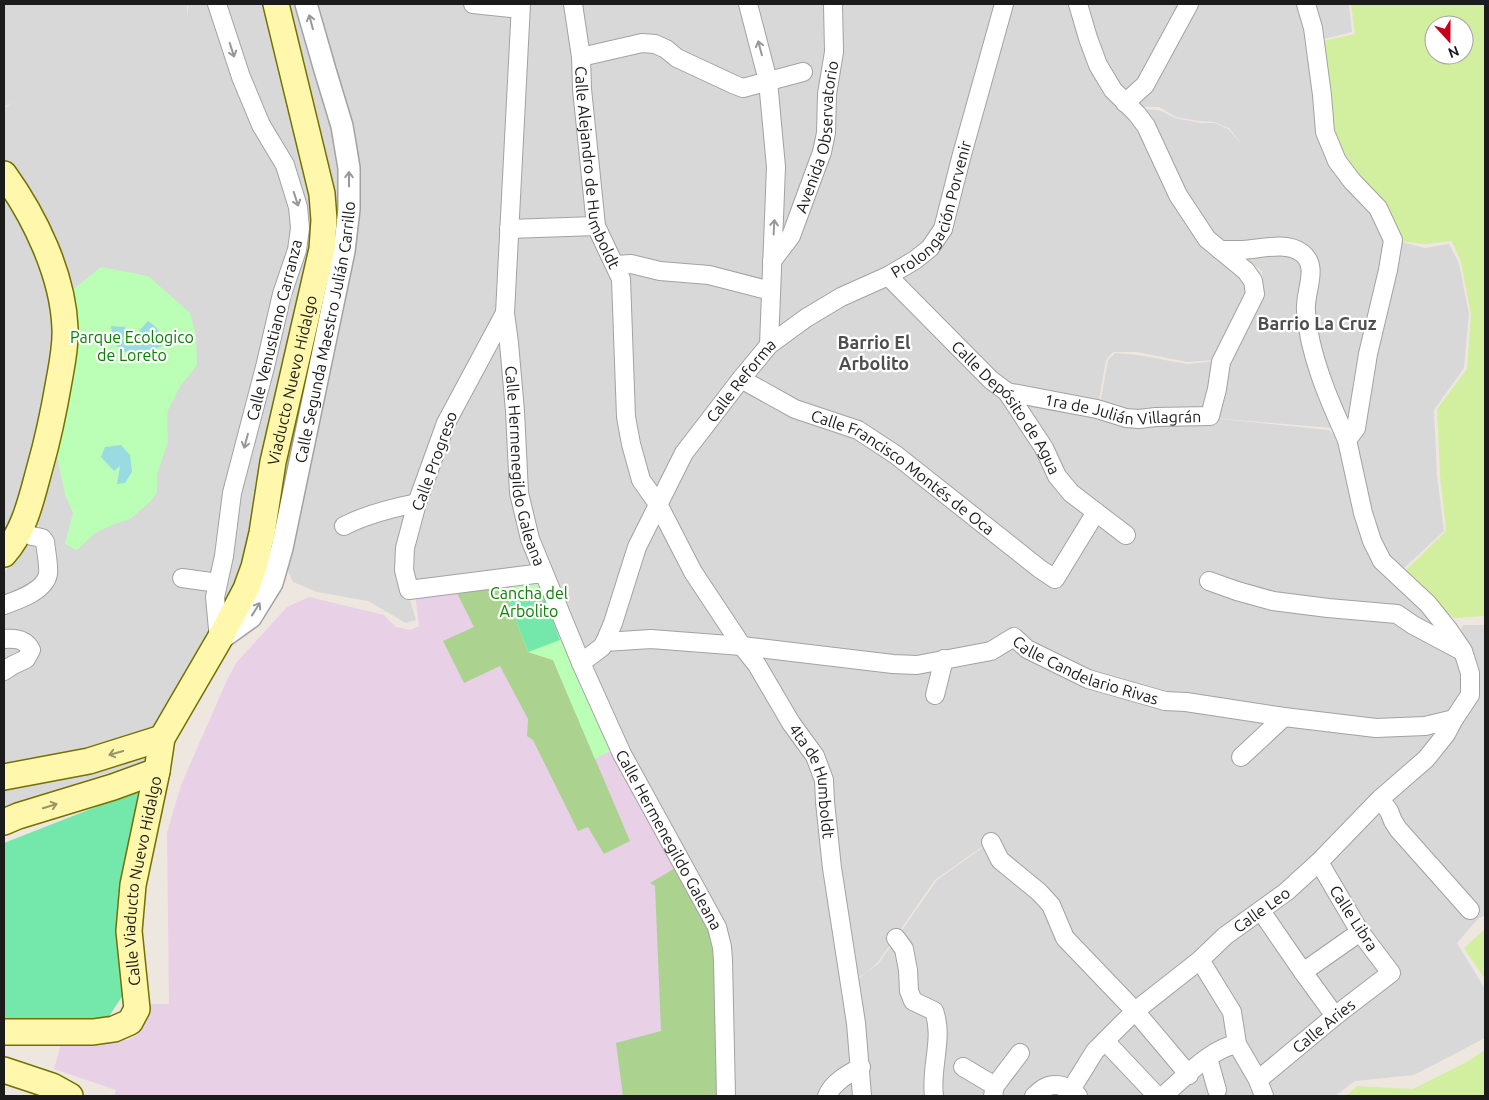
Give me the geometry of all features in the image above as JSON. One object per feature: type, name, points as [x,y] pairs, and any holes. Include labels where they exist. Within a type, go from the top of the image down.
[{"type":"main road","name":"Viaducto Nuevo Hidalgo","points":[[162,738],[219,640],[246,589],[254,567],[262,533],[273,462],[322,249],[324,220],[322,194],[276,4]]},
{"type":"main road","points":[[4,174],[15,189],[56,274],[66,328],[65,346],[50,432],[31,500],[20,529],[4,554]]},
{"type":"main road","points":[[4,777],[89,761],[162,738]]},
{"type":"main road","name":"Calle Viaducto Nuevo Hidalgo","points":[[4,1032],[94,1032],[114,1029],[130,1022],[137,1009],[129,931],[133,885],[162,738]]},
{"type":"main road","points":[[4,822],[114,787],[157,771]]},
{"type":"main road","points":[[4,1070],[52,1086],[70,1096]]},
{"type":"street","name":"Calle Venustiano Carranza","points":[[217,4],[241,77],[261,125],[284,165],[298,207],[300,228],[297,250],[282,294],[232,493],[224,556],[215,597],[219,640]]},
{"type":"street","name":"Calle Segunda Maestro Julián Carrillo","points":[[219,640],[251,618],[272,583],[282,548],[344,250],[349,209],[350,168],[342,126],[306,4]]},
{"type":"street","points":[[473,4],[521,6]]},
{"type":"street","name":"Calle Alejandro de Humboldt","points":[[573,4],[581,57],[582,89],[596,226],[621,279],[626,417],[629,435],[641,480],[658,504]]},
{"type":"street","name":"Calle Reforma","points":[[582,663],[602,647],[605,642],[613,623],[637,547],[684,453],[769,345],[776,167],[768,81],[748,4]]},
{"type":"street","name":"Avenida Observatorio","points":[[772,261],[791,236],[822,152],[826,133],[827,94],[834,52],[833,4]]},
{"type":"street","name":"Prolongación Porvenir","points":[[769,345],[806,318],[841,297],[888,276],[915,260],[930,248],[943,229],[1004,4]]},
{"type":"street","points":[[1078,4],[1098,65],[1113,90],[1146,126],[1178,195],[1207,239],[1220,250]]},
{"type":"street","points":[[1125,103],[1145,85],[1189,4]]},
{"type":"street","points":[[1306,4],[1313,28],[1325,132],[1337,161],[1352,181],[1378,208],[1393,240],[1388,270],[1368,354],[1356,428],[1347,440]]},
{"type":"street","name":"Calle Hermenegildo Galeana","points":[[521,6],[505,312],[515,411],[519,493],[530,539],[543,573],[622,754],[717,927],[723,960],[726,1096]]},
{"type":"street","points":[[581,57],[642,43],[655,44],[666,49],[677,58],[743,88],[803,72]]},
{"type":"street","points":[[509,229],[596,226]]},
{"type":"street","name":"Calle Leo","points":[[1072,1094],[1095,1051],[1135,1011],[1200,960],[1225,936],[1286,892],[1320,862],[1380,800],[1426,759],[1446,734],[1470,694],[1470,673],[1463,651],[1448,628],[1428,604],[1382,560],[1372,541],[1363,513],[1347,440],[1313,355],[1306,308],[1312,271],[1309,262],[1304,254],[1295,249],[1276,247],[1220,250]]},
{"type":"street","name":"1ra de Julián Villagrán","points":[[1007,392],[1097,410],[1126,418],[1210,416],[1217,389],[1220,362],[1255,294],[1253,281],[1246,270],[1220,250]]},
{"type":"street","points":[[614,265],[631,264],[660,271],[710,275],[771,291]]},
{"type":"street","name":"Calle Depósito de Agua","points":[[888,276],[992,380],[1007,392],[1044,448],[1056,476],[1071,493],[1126,535]]},
{"type":"street","name":"Calle Progreso","points":[[505,312],[446,423],[417,503],[405,548],[404,570],[409,590],[543,573]]},
{"type":"street","name":"Calle Francisco Montés de Oca","points":[[741,379],[795,409],[858,430],[896,455],[1055,579],[1096,512]]},
{"type":"street","points":[[344,526],[357,519],[384,510],[417,503]]},
{"type":"street","name":"4ta de Humboldt","points":[[658,504],[692,572],[757,665],[792,723],[816,756],[824,780],[832,868],[856,1023],[862,1096]]},
{"type":"street","points":[[4,605],[35,591],[44,582],[48,574],[45,542],[42,538],[32,536],[20,529]]},
{"type":"street","points":[[182,578],[218,583]]},
{"type":"street","points":[[1209,581],[1229,589],[1273,600],[1328,608],[1397,614],[1413,625],[1463,651]]},
{"type":"street","name":"Calle Candelario Rivas","points":[[605,642],[652,639],[742,646],[893,664],[917,665],[991,651],[1014,637],[1027,649],[1088,679],[1165,701],[1186,702],[1284,717],[1376,728],[1424,726],[1454,719]]},
{"type":"street","points":[[4,639],[20,640],[28,644],[31,650],[26,659],[4,671]]},
{"type":"street","points":[[935,695],[944,659]]},
{"type":"street","points":[[1241,757],[1284,717]]},
{"type":"street","points":[[1380,800],[1389,811],[1398,829],[1470,910]]},
{"type":"street","points":[[992,842],[1000,860],[1040,892],[1051,905],[1065,938],[1135,1011],[1188,1074]]},
{"type":"street","name":"Calle Libra","points":[[1320,862],[1360,932],[1389,969],[1390,973]]},
{"type":"street","points":[[1261,911],[1334,1016]]},
{"type":"street","points":[[1303,972],[1360,932]]},
{"type":"street","points":[[896,938],[904,950],[908,970],[909,991],[913,1001],[934,1011],[937,1020],[937,1050],[932,1083],[934,1096]]},
{"type":"street","points":[[1200,960],[1232,1012],[1237,1044],[1261,1088]]},
{"type":"street","name":"Calle Aries","points":[[1261,1088],[1334,1016],[1390,973]]},
{"type":"street","points":[[1105,1041],[1157,1096]]},
{"type":"street","points":[[1163,1096],[1208,1058],[1227,1046],[1237,1044]]},
{"type":"street","points":[[963,1067],[994,1091],[1020,1053]]},
{"type":"street","points":[[1208,1058],[1217,1090]]},
{"type":"street","points":[[827,1096],[843,1077],[861,1067]]},
{"type":"street","points":[[1034,1096],[1045,1087],[1059,1085],[1072,1094]]},
{"type":"shaded area","points":[[4,4],[187,4],[187,20],[188,4],[304,4],[344,116],[342,212],[301,206],[342,213],[267,574],[170,745],[145,761],[50,792],[4,812],[4,573],[23,550],[53,466],[68,418],[75,359],[4,162],[4,108],[15,101],[4,107]]},
{"type":"shaded area","points":[[308,4],[519,4],[508,308],[447,423],[419,505],[406,587],[416,620],[406,623],[368,601],[317,592],[293,582],[286,567],[358,210]]},
{"type":"shaded area","name":"Barrio El Arbolito","points":[[523,4],[1074,4],[1085,41],[1144,127],[1212,237],[1261,272],[1261,295],[1218,360],[1187,362],[1137,352],[1113,352],[1106,360],[1097,411],[1211,418],[1329,430],[1337,438],[1371,541],[1457,637],[1467,711],[1315,858],[1131,1010],[1229,937],[1443,744],[1470,712],[1479,682],[1478,665],[1459,635],[1463,625],[1485,625],[1485,915],[1478,919],[1457,943],[1485,989],[1485,1038],[1414,1075],[1355,1081],[1335,1096],[828,1096],[859,1064],[852,984],[879,963],[937,880],[993,840],[1000,851],[993,839],[935,880],[878,962],[866,973],[848,983],[857,1064],[825,1096],[720,1096],[721,1069],[635,773],[546,572],[409,587],[409,568],[421,506],[449,425],[510,309]]},
{"type":"shaded area","name":"Barrio La Cruz","points":[[1076,4],[1349,4],[1352,32],[1320,40],[1340,151],[1401,242],[1425,248],[1449,244],[1459,263],[1469,314],[1464,368],[1434,410],[1437,475],[1444,531],[1402,570],[1375,543],[1340,437],[1331,428],[1099,410],[1108,360],[1115,353],[1187,364],[1219,361],[1262,296],[1262,271],[1214,235],[1173,181],[1143,109],[1159,110],[1175,118],[1200,123],[1214,123],[1228,129],[1243,146],[1229,128],[1214,122],[1176,117],[1159,107],[1143,107],[1137,111],[1122,96]]},
{"type":"shaded area","points":[[4,187],[12,196],[54,297],[60,350],[20,508],[4,542]]},
{"type":"shaded area","points":[[502,583],[528,652],[553,660],[595,758],[610,751],[677,867],[716,1096],[114,1096],[116,1090],[54,1069],[63,1037],[128,1040],[138,1034],[144,1025],[145,1004],[169,1004],[167,833],[181,785],[236,663],[287,607],[309,597],[384,615],[396,627],[410,630],[419,626],[415,594]]},
{"type":"green space","points":[[1351,4],[1485,4],[1485,616],[1454,618],[1404,572],[1446,531],[1440,475],[1437,409],[1467,369],[1471,314],[1461,262],[1452,241],[1424,244],[1401,241],[1355,171],[1331,130],[1322,41],[1355,34]]},
{"type":"green space","name":"Parque Ecologico de Loreto","points":[[101,267],[148,276],[190,313],[196,335],[197,365],[179,388],[167,412],[168,441],[157,474],[157,492],[150,502],[130,519],[95,533],[77,550],[65,544],[73,513],[65,495],[57,456],[70,292]]},
{"type":"green space","name":"Cancha del Arbolito","points":[[540,579],[561,639],[610,751],[595,759],[553,660],[528,652],[502,583]]},
{"type":"green space","points":[[502,583],[528,652],[553,660],[630,841],[604,854],[588,827],[578,831],[533,740],[527,736],[528,719],[500,666],[464,683],[443,641],[474,627],[455,589]]},
{"type":"green space","points":[[542,590],[560,640],[528,652],[509,602]]},
{"type":"green space","points":[[152,785],[123,995],[104,1024],[4,1025],[4,843]]},
{"type":"green space","points":[[677,867],[712,932],[718,982],[716,1096],[623,1096],[616,1043],[661,1031],[655,886],[650,883]]},
{"type":"green space","points":[[1485,929],[1485,979],[1464,948]]},
{"type":"green space","points":[[1485,1050],[1485,1096],[1346,1096],[1357,1086],[1413,1089],[1467,1062]]},
{"type":"water","points":[[148,321],[159,332],[162,346],[138,356],[121,350],[115,344],[111,326],[125,327],[128,336],[139,331]]},
{"type":"water","points":[[121,445],[130,455],[132,472],[125,483],[117,484],[120,466],[114,471],[101,457],[105,447]]},
{"type":"district","name":"Barrio La Cruz","points":[[1317,324]]},
{"type":"district","name":"Barrio El Arbolito","points":[[874,353]]}]
